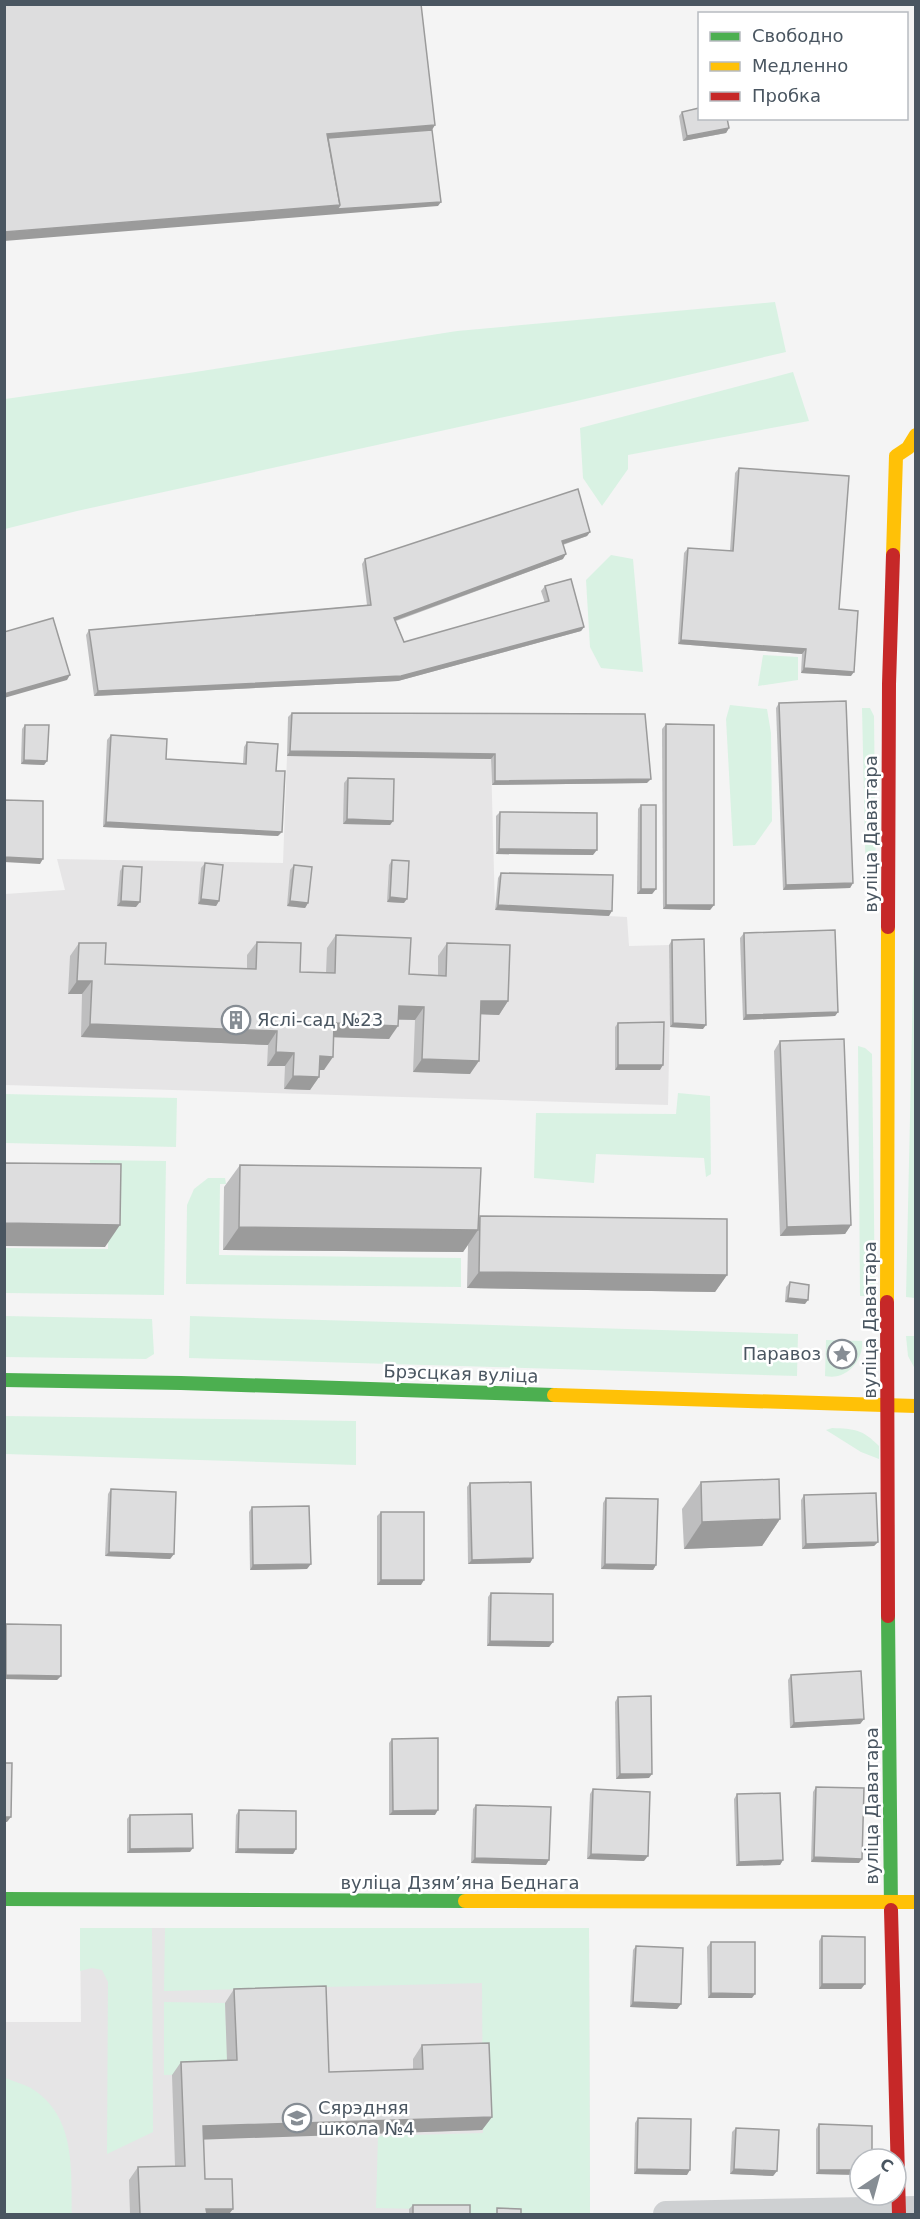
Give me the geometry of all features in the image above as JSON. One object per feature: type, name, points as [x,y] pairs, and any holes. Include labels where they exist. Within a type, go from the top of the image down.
[{"type":"street","name":"вуліца Даватара","points":[[905,2211],[891,1903],[887,1405],[890,663],[896,456],[908,448],[915,435]]},
{"type":"street","name":"Брэсцкая вуліца","points":[[4,1380],[181,1383],[915,1406]]},
{"type":"street","name":"вуліца Дзямʼяна Беднага","points":[[4,1899],[915,1902]]},
{"type":"street","points":[[666,2214],[905,2211]]},
{"type":"shaded area","points":[[287,756],[491,759],[495,910],[627,917],[629,946],[669,945],[668,1105],[5,1085],[5,894],[65,890],[57,859],[283,863]]},
{"type":"shaded area","name":"Сярэдняя школа №4","points":[[80,1928],[589,1928],[590,2214],[5,2214],[4,2022],[81,2022]]},
{"type":"green space","points":[[775,302],[786,352],[5,529],[5,399],[457,331]]},
{"type":"green space","points":[[793,372],[809,421],[628,455],[628,469],[602,506],[583,478],[580,428]]},
{"type":"green space","points":[[611,555],[633,559],[643,672],[601,668],[590,647],[586,580]]},
{"type":"green space","points":[[763,655],[798,657],[798,680],[758,686]]},
{"type":"green space","points":[[730,705],[767,709],[771,733],[772,821],[755,845],[733,846],[726,719]]},
{"type":"green space","points":[[862,708],[870,708],[874,716],[876,888],[866,887]]},
{"type":"green space","points":[[915,893],[916,1274],[915,1298],[906,1297]]},
{"type":"green space","points":[[858,1046],[872,1054],[875,1296],[860,1296]]},
{"type":"green space","points":[[678,1093],[710,1096],[711,1174],[706,1177],[704,1158],[596,1154],[594,1183],[534,1178],[536,1113],[676,1114]]},
{"type":"green space","points":[[5,1094],[177,1098],[176,1147],[5,1143]]},
{"type":"green space","points":[[90,1160],[166,1161],[164,1295],[5,1293],[5,1248],[108,1249],[109,1180],[89,1179]]},
{"type":"green space","points":[[208,1178],[225,1178],[226,1184],[220,1184],[219,1255],[461,1258],[461,1287],[186,1284],[187,1205],[194,1189]]},
{"type":"green space","points":[[5,1316],[152,1319],[154,1354],[146,1359],[5,1357]]},
{"type":"green space","points":[[190,1316],[798,1334],[797,1376],[189,1358]]},
{"type":"green space","points":[[906,1336],[915,1336],[915,1369],[908,1356]]},
{"type":"green space","points":[[826,1340],[862,1341],[860,1355],[852,1368],[840,1375],[825,1376]]},
{"type":"green space","points":[[5,1416],[356,1421],[356,1465],[5,1454]]},
{"type":"green space","points":[[832,1428],[852,1430],[868,1436],[879,1446],[879,1459],[861,1452],[826,1430]]},
{"type":"green space","points":[[80,1928],[152,1928],[153,2132],[107,2154],[108,1982],[102,1970],[92,1968],[80,1971]]},
{"type":"green space","points":[[165,1928],[589,1928],[590,2214],[467,2214],[467,2210],[376,2208],[378,2136],[483,2133],[482,1983],[164,1991]]},
{"type":"green space","points":[[164,2002],[225,2003],[228,2074],[164,2075]]},
{"type":"green space","points":[[5,2078],[31,2088],[46,2100],[56,2113],[68,2144],[72,2179],[72,2214],[5,2214]]},
{"type":"building","points":[[4,4],[421,4],[435,125],[327,134],[340,205],[4,232]]},
{"type":"building","points":[[698,108],[698,120],[727,120],[729,128],[687,136],[682,112]]},
{"type":"building","points":[[432,130],[441,202],[337,209],[340,205],[328,138]]},
{"type":"building","points":[[739,468],[849,476],[839,609],[858,611],[854,672],[804,668],[806,649],[681,640],[688,548],[733,551]]},
{"type":"building","points":[[578,489],[590,532],[562,541],[566,554],[394,618],[404,642],[549,601],[545,586],[571,579],[584,627],[401,676],[98,691],[89,630],[371,605],[365,559]]},
{"type":"building","points":[[53,618],[70,675],[4,694],[4,632]]},
{"type":"building","points":[[846,701],[853,883],[786,885],[779,703]]},
{"type":"building","points":[[292,713],[645,714],[651,779],[495,781],[495,754],[290,751]]},
{"type":"building","points":[[666,724],[714,725],[714,905],[666,905]]},
{"type":"building","points":[[25,725],[49,725],[47,761],[24,760]]},
{"type":"building","points":[[111,735],[167,739],[166,759],[246,764],[247,742],[278,744],[276,771],[285,771],[282,832],[106,822]]},
{"type":"building","points":[[348,778],[394,779],[393,821],[347,819]]},
{"type":"building","points":[[4,800],[43,801],[43,859],[4,857]]},
{"type":"building","points":[[641,805],[656,805],[656,889],[641,889]]},
{"type":"building","points":[[500,812],[597,813],[597,850],[499,849]]},
{"type":"building","points":[[392,860],[409,861],[407,899],[390,897]]},
{"type":"building","points":[[205,863],[223,865],[219,901],[201,899]]},
{"type":"building","points":[[294,865],[312,867],[308,903],[290,901]]},
{"type":"building","points":[[123,866],[142,867],[140,902],[121,901]]},
{"type":"building","points":[[501,873],[613,875],[612,911],[498,905]]},
{"type":"building","points":[[835,930],[838,1012],[746,1015],[744,933]]},
{"type":"building","name":"Яслі-сад №23","points":[[336,935],[411,938],[409,974],[446,976],[447,943],[510,945],[508,1001],[481,1001],[479,1061],[422,1059],[424,1007],[399,1006],[398,1026],[334,1023],[333,1057],[320,1056],[319,1077],[293,1076],[294,1053],[276,1052],[277,1031],[90,1024],[92,981],[77,981],[79,943],[106,943],[105,964],[256,969],[257,942],[301,943],[300,972],[335,973]]},
{"type":"building","points":[[704,939],[706,1025],[673,1023],[672,940]]},
{"type":"building","points":[[664,1022],[663,1065],[618,1065],[618,1023]]},
{"type":"building","points":[[844,1039],[851,1225],[787,1227],[780,1041]]},
{"type":"building","points":[[4,1163],[121,1164],[120,1225],[4,1223]]},
{"type":"building","points":[[240,1165],[481,1168],[478,1230],[239,1227]]},
{"type":"building","points":[[480,1216],[727,1219],[727,1275],[479,1272]]},
{"type":"building","points":[[790,1282],[809,1285],[808,1300],[788,1298]]},
{"type":"building","points":[[779,1479],[780,1519],[702,1522],[701,1482]]},
{"type":"building","points":[[531,1482],[533,1558],[472,1560],[470,1483]]},
{"type":"building","points":[[111,1489],[176,1492],[174,1554],[109,1552]]},
{"type":"building","points":[[876,1493],[878,1542],[806,1544],[804,1495]]},
{"type":"building","points":[[606,1498],[658,1499],[656,1565],[605,1564]]},
{"type":"building","points":[[309,1506],[311,1564],[253,1565],[252,1507]]},
{"type":"building","points":[[381,1512],[424,1512],[424,1580],[381,1580]]},
{"type":"building","points":[[491,1593],[553,1594],[553,1642],[490,1641]]},
{"type":"building","points":[[6,1624],[61,1625],[61,1676],[6,1675]]},
{"type":"building","points":[[861,1671],[864,1719],[794,1723],[791,1675]]},
{"type":"building","points":[[651,1696],[652,1774],[620,1774],[618,1697]]},
{"type":"building","points":[[438,1738],[438,1810],[393,1811],[392,1739]]},
{"type":"building","points":[[4,1763],[12,1763],[11,1817],[4,1817]]},
{"type":"building","points":[[816,1787],[864,1788],[862,1859],[814,1857]]},
{"type":"building","points":[[593,1789],[650,1792],[648,1856],[591,1854]]},
{"type":"building","points":[[780,1793],[783,1860],[739,1862],[737,1794]]},
{"type":"building","points":[[476,1805],[551,1807],[549,1860],[475,1858]]},
{"type":"building","points":[[239,1810],[296,1811],[296,1849],[238,1849]]},
{"type":"building","points":[[192,1814],[193,1848],[130,1849],[130,1815]]},
{"type":"building","points":[[822,1936],[865,1937],[865,1984],[822,1984]]},
{"type":"building","points":[[711,1942],[755,1942],[755,1994],[711,1993]]},
{"type":"building","points":[[636,1946],[683,1948],[681,2004],[633,2002]]},
{"type":"building","points":[[326,1986],[329,2072],[423,2069],[422,2045],[489,2043],[492,2117],[203,2126],[205,2179],[232,2179],[233,2209],[206,2209],[207,2214],[140,2214],[138,2167],[185,2166],[181,2062],[237,2060],[234,1989]]},
{"type":"building","points":[[638,2118],[691,2119],[690,2170],[637,2169]]},
{"type":"building","points":[[819,2124],[872,2126],[872,2147],[848,2147],[848,2170],[819,2170]]},
{"type":"building","points":[[736,2128],[779,2130],[777,2171],[734,2169]]},
{"type":"building","points":[[413,2205],[470,2205],[470,2214],[413,2214]]},
{"type":"building","points":[[497,2208],[521,2209],[521,2214],[497,2214]]},
{"type":"traffic: fast","points":[[4,1380],[181,1383],[554,1395]]},
{"type":"traffic: fast","points":[[888,1616],[891,1910]]},
{"type":"traffic: fast","points":[[4,1899],[465,1901]]},
{"type":"traffic: slow","points":[[893,555],[896,456],[908,448],[916,435]]},
{"type":"traffic: slow","points":[[887,1302],[888,927]]},
{"type":"traffic: slow","points":[[554,1395],[916,1406]]},
{"type":"traffic: slow","points":[[465,1901],[916,1902]]},
{"type":"traffic: jam","points":[[888,927],[889,684],[893,555]]},
{"type":"traffic: jam","points":[[887,1302],[888,1616]]},
{"type":"traffic: jam","points":[[891,1910],[899,2214]]},
{"type":"place","name":"Яслі-сад №23","points":[[236,1020]]},
{"type":"place","name":"Паравоз","points":[[842,1354]]},
{"type":"place","name":"Сярэдняя школа №4","points":[[297,2118]]}]
